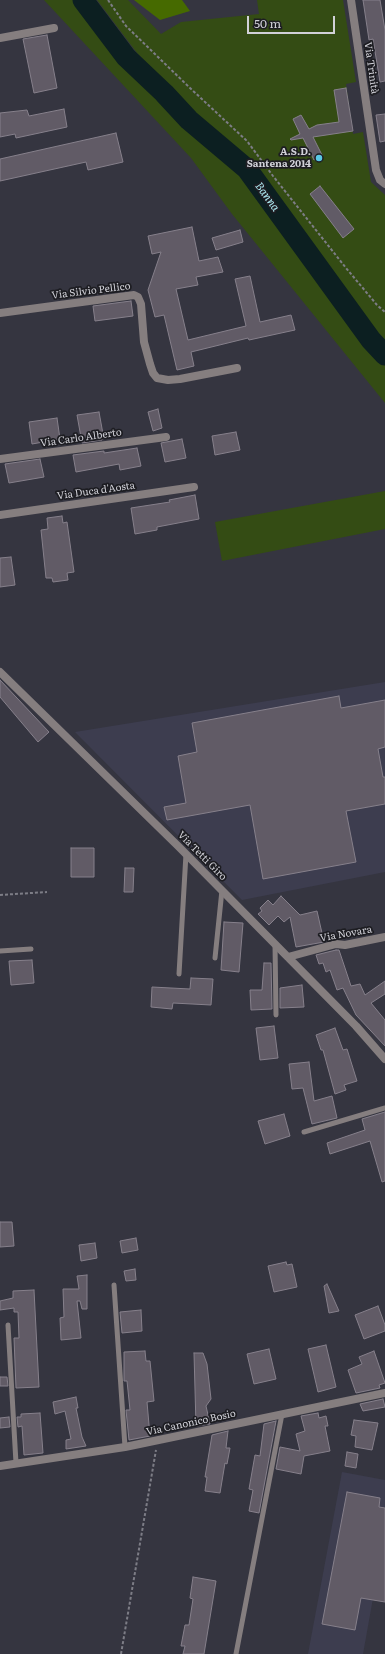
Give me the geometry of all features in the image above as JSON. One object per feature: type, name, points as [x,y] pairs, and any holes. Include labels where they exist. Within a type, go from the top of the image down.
[{"type":"street","name":"Via Trinità","points":[[351,0],[376,170],[380,180],[385,184]]},
{"type":"street","points":[[0,38],[54,28]]},
{"type":"street","name":"Via Silvio Pellico","points":[[0,313],[134,295],[138,297],[142,304],[144,342],[150,364],[157,378],[168,380],[180,379],[237,368]]},
{"type":"street","name":"Via Carlo Alberto","points":[[0,459],[166,437]]},
{"type":"street","name":"Via Duca d'Aosta","points":[[0,515],[194,487]]},
{"type":"street","name":"Via Tetti Giro","points":[[0,672],[222,890],[356,1026],[385,1059]]},
{"type":"street","name":"Via Novara","points":[[288,957],[336,944],[345,945],[385,937]]},
{"type":"street","name":"Via Canonico Bosio","points":[[0,1466],[125,1447],[385,1393]]},
{"type":"lane","points":[[179,974],[186,854]]},
{"type":"lane","points":[[215,958],[222,890]]},
{"type":"lane","points":[[275,944],[276,1015]]},
{"type":"lane","points":[[0,951],[31,949]]},
{"type":"lane","points":[[304,1132],[385,1108]]},
{"type":"lane","points":[[114,1285],[125,1447]]},
{"type":"lane","points":[[8,1325],[16,1463]]},
{"type":"lane","points":[[236,1654],[282,1414]]},
{"type":"path","points":[[108,0],[126,26],[247,141],[341,262],[376,304],[385,312]]},
{"type":"path","points":[[0,895],[47,892]]},
{"type":"path","points":[[120,1654],[156,1456],[156,1441]]},
{"type":"shaded area","points":[[385,682],[385,872],[242,900],[75,732]]},
{"type":"shaded area","points":[[342,1472],[385,1480],[385,1531],[363,1654],[308,1654]]},
{"type":"green space","points":[[44,0],[77,0],[123,59],[238,172],[356,330],[385,365],[385,403],[232,214],[191,158]]},
{"type":"green space","name":"A.S.D. Santena 2014","points":[[97,0],[128,0],[161,34],[181,22],[259,14],[257,0],[343,0],[356,82],[346,84],[353,134],[363,132],[371,182],[385,195],[385,340],[373,329],[327,266],[244,163],[137,53]]},
{"type":"green space","points":[[134,0],[182,0],[190,11],[160,20]]},
{"type":"green space","points":[[385,491],[385,529],[222,561],[215,522]]},
{"type":"building","points":[[363,0],[380,0],[385,30],[385,81],[380,82],[373,39],[369,40]]},
{"type":"building","points":[[47,35],[57,88],[34,93],[23,39]]},
{"type":"building","points":[[346,88],[353,131],[313,137],[322,155],[314,160],[303,138],[290,139],[300,134],[293,119],[301,115],[309,129],[317,125],[339,122],[334,90]]},
{"type":"building","points":[[64,109],[67,127],[16,138],[15,134],[0,137],[0,113],[27,110],[29,116]]},
{"type":"building","points":[[385,114],[385,141],[380,142],[376,115]]},
{"type":"building","points":[[116,133],[123,162],[88,170],[86,162],[0,181],[0,159]]},
{"type":"building","points":[[320,186],[354,229],[343,238],[310,194]]},
{"type":"building","points":[[192,227],[199,261],[218,257],[223,272],[196,277],[198,285],[176,289],[188,340],[246,326],[235,279],[250,276],[260,322],[291,315],[295,330],[249,340],[248,338],[191,352],[194,366],[177,370],[164,315],[155,317],[148,290],[161,252],[152,254],[148,236]]},
{"type":"building","points":[[240,230],[243,242],[216,250],[212,238]]},
{"type":"building","points":[[131,301],[133,316],[95,321],[93,306]]},
{"type":"building","points":[[158,409],[162,428],[153,431],[148,412]]},
{"type":"building","points":[[99,412],[103,434],[101,434],[102,440],[82,443],[77,415]]},
{"type":"building","points":[[57,418],[60,439],[32,444],[29,422]]},
{"type":"building","points":[[236,432],[240,450],[215,455],[212,436]]},
{"type":"building","points":[[182,439],[186,458],[165,462],[161,443]]},
{"type":"building","points":[[137,448],[141,466],[120,470],[119,464],[76,472],[73,455],[104,451],[104,453]]},
{"type":"building","points":[[40,459],[44,477],[9,483],[5,464]]},
{"type":"building","points":[[195,495],[199,519],[157,527],[157,530],[135,534],[131,508],[170,502],[169,500]]},
{"type":"building","points":[[62,516],[63,523],[67,522],[74,572],[67,573],[68,580],[53,582],[52,578],[46,578],[41,530],[48,529],[47,518]]},
{"type":"building","points":[[11,557],[15,585],[0,587],[0,558]]},
{"type":"building","points":[[0,680],[49,732],[38,742],[0,697]]},
{"type":"building","points":[[339,696],[341,708],[385,700],[385,747],[378,749],[383,777],[385,777],[385,804],[346,811],[356,862],[263,879],[250,805],[167,820],[164,807],[186,803],[178,756],[197,752],[192,723]]},
{"type":"building","points":[[71,848],[94,848],[94,877],[71,877]]},
{"type":"building","points":[[125,868],[134,868],[133,892],[124,892]]},
{"type":"building","points":[[281,896],[300,915],[317,911],[324,942],[296,947],[290,917],[284,922],[278,916],[269,925],[258,914],[262,911],[260,908],[268,900],[273,905]]},
{"type":"building","points":[[224,922],[243,923],[239,972],[221,970]]},
{"type":"building","points":[[339,950],[351,986],[360,984],[365,995],[385,981],[385,994],[371,1003],[385,1020],[385,1046],[356,1015],[343,988],[337,990],[330,970],[326,972],[323,963],[319,964],[316,955]]},
{"type":"building","points":[[32,960],[34,983],[11,985],[9,961]]},
{"type":"building","points":[[264,963],[271,963],[272,1009],[251,1010],[250,990],[262,990]]},
{"type":"building","points":[[191,978],[213,979],[211,1005],[173,1003],[172,1009],[151,1007],[152,987],[190,989]]},
{"type":"building","points":[[302,985],[304,1007],[280,1008],[280,988]]},
{"type":"building","points":[[274,1026],[278,1058],[260,1060],[256,1028]]},
{"type":"building","points":[[335,1028],[343,1050],[347,1049],[357,1081],[344,1085],[346,1090],[335,1094],[323,1050],[321,1050],[316,1035]]},
{"type":"building","points":[[309,1062],[314,1101],[332,1096],[337,1118],[312,1124],[303,1088],[292,1089],[289,1064]]},
{"type":"building","points":[[385,1112],[385,1181],[382,1182],[370,1141],[330,1154],[327,1143],[365,1130],[362,1119]]},
{"type":"building","points":[[284,1114],[290,1136],[265,1144],[258,1121]]},
{"type":"building","points":[[0,1222],[12,1222],[14,1246],[0,1247]]},
{"type":"building","points":[[136,1238],[138,1250],[122,1253],[120,1241]]},
{"type":"building","points":[[95,1243],[97,1258],[81,1261],[79,1245]]},
{"type":"building","points":[[286,1262],[287,1265],[292,1264],[297,1287],[274,1292],[268,1266]]},
{"type":"building","points":[[135,1269],[136,1280],[126,1281],[124,1271]]},
{"type":"building","points":[[87,1275],[87,1309],[82,1309],[80,1301],[77,1301],[81,1338],[61,1340],[60,1318],[64,1317],[63,1289],[79,1289],[77,1276]]},
{"type":"building","points":[[327,1284],[339,1311],[329,1313],[324,1286]]},
{"type":"building","points":[[34,1290],[39,1387],[16,1388],[14,1338],[19,1338],[18,1312],[14,1312],[14,1308],[0,1310],[0,1301],[13,1298],[13,1291]]},
{"type":"building","points":[[378,1306],[385,1325],[385,1331],[364,1339],[355,1315]]},
{"type":"building","points":[[141,1310],[142,1331],[122,1333],[120,1312]]},
{"type":"building","points":[[326,1345],[336,1387],[318,1392],[308,1349]]},
{"type":"building","points":[[269,1349],[276,1379],[254,1384],[247,1354]]},
{"type":"building","points":[[145,1351],[146,1361],[150,1361],[154,1401],[147,1402],[150,1436],[129,1440],[126,1410],[130,1410],[127,1381],[124,1381],[124,1352]]},
{"type":"building","points":[[374,1351],[385,1383],[379,1385],[380,1388],[356,1393],[348,1370],[362,1364],[359,1357]]},
{"type":"building","points":[[194,1353],[203,1353],[207,1364],[211,1399],[206,1406],[210,1424],[196,1426]]},
{"type":"building","points":[[0,1377],[7,1377],[8,1386],[0,1386]]},
{"type":"building","points":[[76,1397],[78,1408],[76,1408],[82,1437],[86,1446],[66,1449],[66,1440],[71,1439],[65,1411],[55,1414],[53,1402]]},
{"type":"building","points":[[383,1399],[385,1407],[363,1411],[360,1404]]},
{"type":"building","points":[[40,1413],[43,1453],[24,1455],[22,1426],[18,1427],[17,1417],[21,1417],[21,1414]]},
{"type":"building","points":[[318,1413],[319,1418],[326,1416],[328,1426],[325,1426],[330,1451],[304,1456],[301,1474],[276,1469],[280,1447],[300,1451],[296,1434],[305,1431],[301,1416]]},
{"type":"building","points":[[9,1417],[10,1427],[0,1428],[0,1418]]},
{"type":"building","points":[[354,1420],[378,1423],[372,1450],[355,1447],[356,1436],[351,1435]]},
{"type":"building","points":[[276,1421],[259,1513],[249,1511],[253,1490],[249,1489],[255,1455],[260,1456],[264,1424]]},
{"type":"building","points":[[228,1431],[226,1448],[230,1448],[227,1464],[225,1463],[220,1493],[205,1491],[207,1477],[205,1477],[212,1435]]},
{"type":"building","points":[[347,1452],[358,1454],[356,1468],[345,1466]]},
{"type":"building","points":[[347,1492],[380,1498],[379,1507],[385,1508],[385,1602],[361,1598],[355,1630],[322,1624]]},
{"type":"building","points":[[193,1577],[216,1581],[204,1654],[183,1654],[185,1646],[181,1646],[185,1625],[189,1625],[193,1599],[190,1598]]},
{"type":"waterway","name":"Banna","points":[[83,0],[126,57],[164,93],[189,120],[247,169],[371,340],[385,355]]},
{"type":"place","name":"A.S.D. Santena 2014","points":[[319,158]]}]
